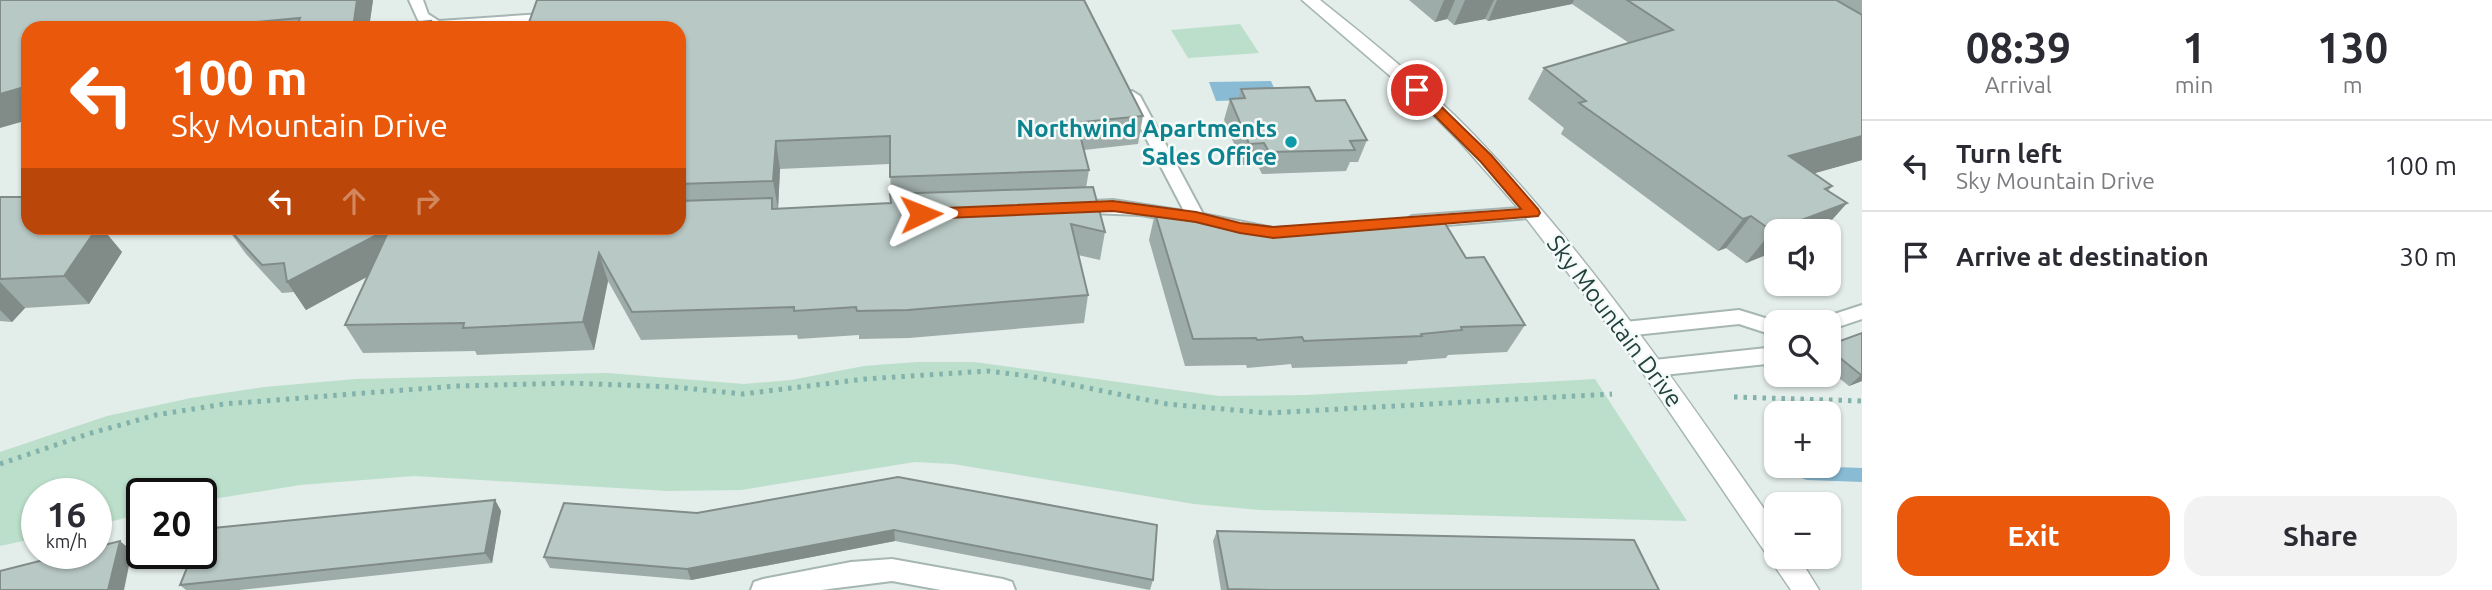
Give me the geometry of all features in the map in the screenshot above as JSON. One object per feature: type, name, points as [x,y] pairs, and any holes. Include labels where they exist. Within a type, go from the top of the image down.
[{"type":"street","name":"Sky Mountain Drive","points":[[1310,0],[1417,90],[1486,158],[1625,329],[1764,529]]},
{"type":"street","points":[[1792,569],[1806,590]]},
{"type":"lane","points":[[416,0],[418,13],[425,21]]},
{"type":"lane","points":[[521,21],[568,16]]},
{"type":"lane","points":[[1127,86],[1196,217]]},
{"type":"lane","points":[[1060,209],[1113,206],[1196,217],[1240,228],[1286,232]]},
{"type":"lane","points":[[1397,223],[1533,213]]},
{"type":"lane","points":[[1841,319],[1862,312]]},
{"type":"lane","points":[[1625,329],[1738,317],[1764,325]]},
{"type":"lane","points":[[1654,368],[1764,356]]},
{"type":"lane","points":[[763,590],[851,573],[892,570],[1003,590]]},
{"type":"path","points":[[0,464],[88,433],[156,415],[224,404],[456,386],[569,383],[674,387],[744,394],[865,379],[988,371],[1029,376],[1167,404],[1268,413],[1612,394]]},
{"type":"path","points":[[1734,397],[1862,401]]},
{"type":"green space","points":[[1240,24],[1259,53],[1188,58],[1171,30]]},
{"type":"green space","points":[[974,362],[1219,396],[1306,395],[1595,379],[1687,521],[1260,510],[1194,504],[953,464],[915,462],[741,490],[668,491],[414,476],[300,485],[217,498],[217,478],[126,478],[126,518],[112,521],[112,478],[21,478],[21,541],[0,546],[0,452],[107,416],[191,398],[264,387],[356,379],[607,373],[744,384],[791,380],[864,366]]},
{"type":"water","points":[[1271,81],[1279,99],[1216,101],[1209,82]]},
{"type":"building","points":[[0,0],[357,0],[354,21],[299,21],[300,18],[267,21],[21,21],[21,88],[0,94]]},
{"type":"building","points":[[537,0],[1084,0],[1143,116],[1082,122],[1085,130],[1079,131],[1089,170],[890,177],[890,136],[776,141],[773,181],[686,184],[686,21],[530,21]]},
{"type":"building","points":[[1627,0],[1836,0],[1862,15],[1862,136],[1789,156],[1832,186],[1825,189],[1847,203],[1804,219],[1764,219],[1764,225],[1751,216],[1743,219],[1579,103],[1586,101],[1544,68],[1673,30]]},
{"type":"building","points":[[1309,87],[1316,101],[1345,100],[1367,140],[1350,141],[1355,150],[1269,152],[1264,143],[1249,144],[1230,99],[1245,98],[1241,89]]},
{"type":"building","points":[[1093,187],[1105,232],[1071,224],[1088,295],[908,310],[857,311],[856,307],[794,311],[794,307],[632,312],[599,253],[583,322],[463,328],[464,323],[345,325],[387,235],[686,235],[686,201],[772,198],[772,209],[891,203],[890,194]]},
{"type":"building","points":[[0,197],[21,197],[21,235],[92,235],[64,276],[0,279]]},
{"type":"building","points":[[1155,213],[1227,229],[1443,220],[1466,258],[1484,257],[1525,325],[1461,327],[1462,330],[1421,334],[1422,336],[1304,341],[1302,337],[1257,340],[1193,339]]},
{"type":"building","points":[[234,235],[377,235],[287,282],[284,263],[262,265]]},
{"type":"building","points":[[1862,333],[1861,375],[1841,359],[1841,341]]},
{"type":"building","points":[[898,477],[1157,525],[1153,580],[894,530],[687,569],[544,557],[564,503],[697,513]]},
{"type":"building","points":[[495,500],[485,553],[180,585],[186,569],[217,569],[217,528]]},
{"type":"building","points":[[1217,531],[1634,540],[1659,590],[1228,589]]},
{"type":"building","points":[[120,541],[108,590],[0,590],[0,571],[21,566],[21,569],[112,569],[112,543]]},
{"type":"waterway","points":[[1841,474],[1862,475]]},
{"type":"place","name":"Northwind Apartments Sales Office","points":[[1291,142]]},
{"type":"route","points":[[921,214],[1113,206],[1196,217],[1273,233],[1533,213],[1486,158],[1417,90]]}]
